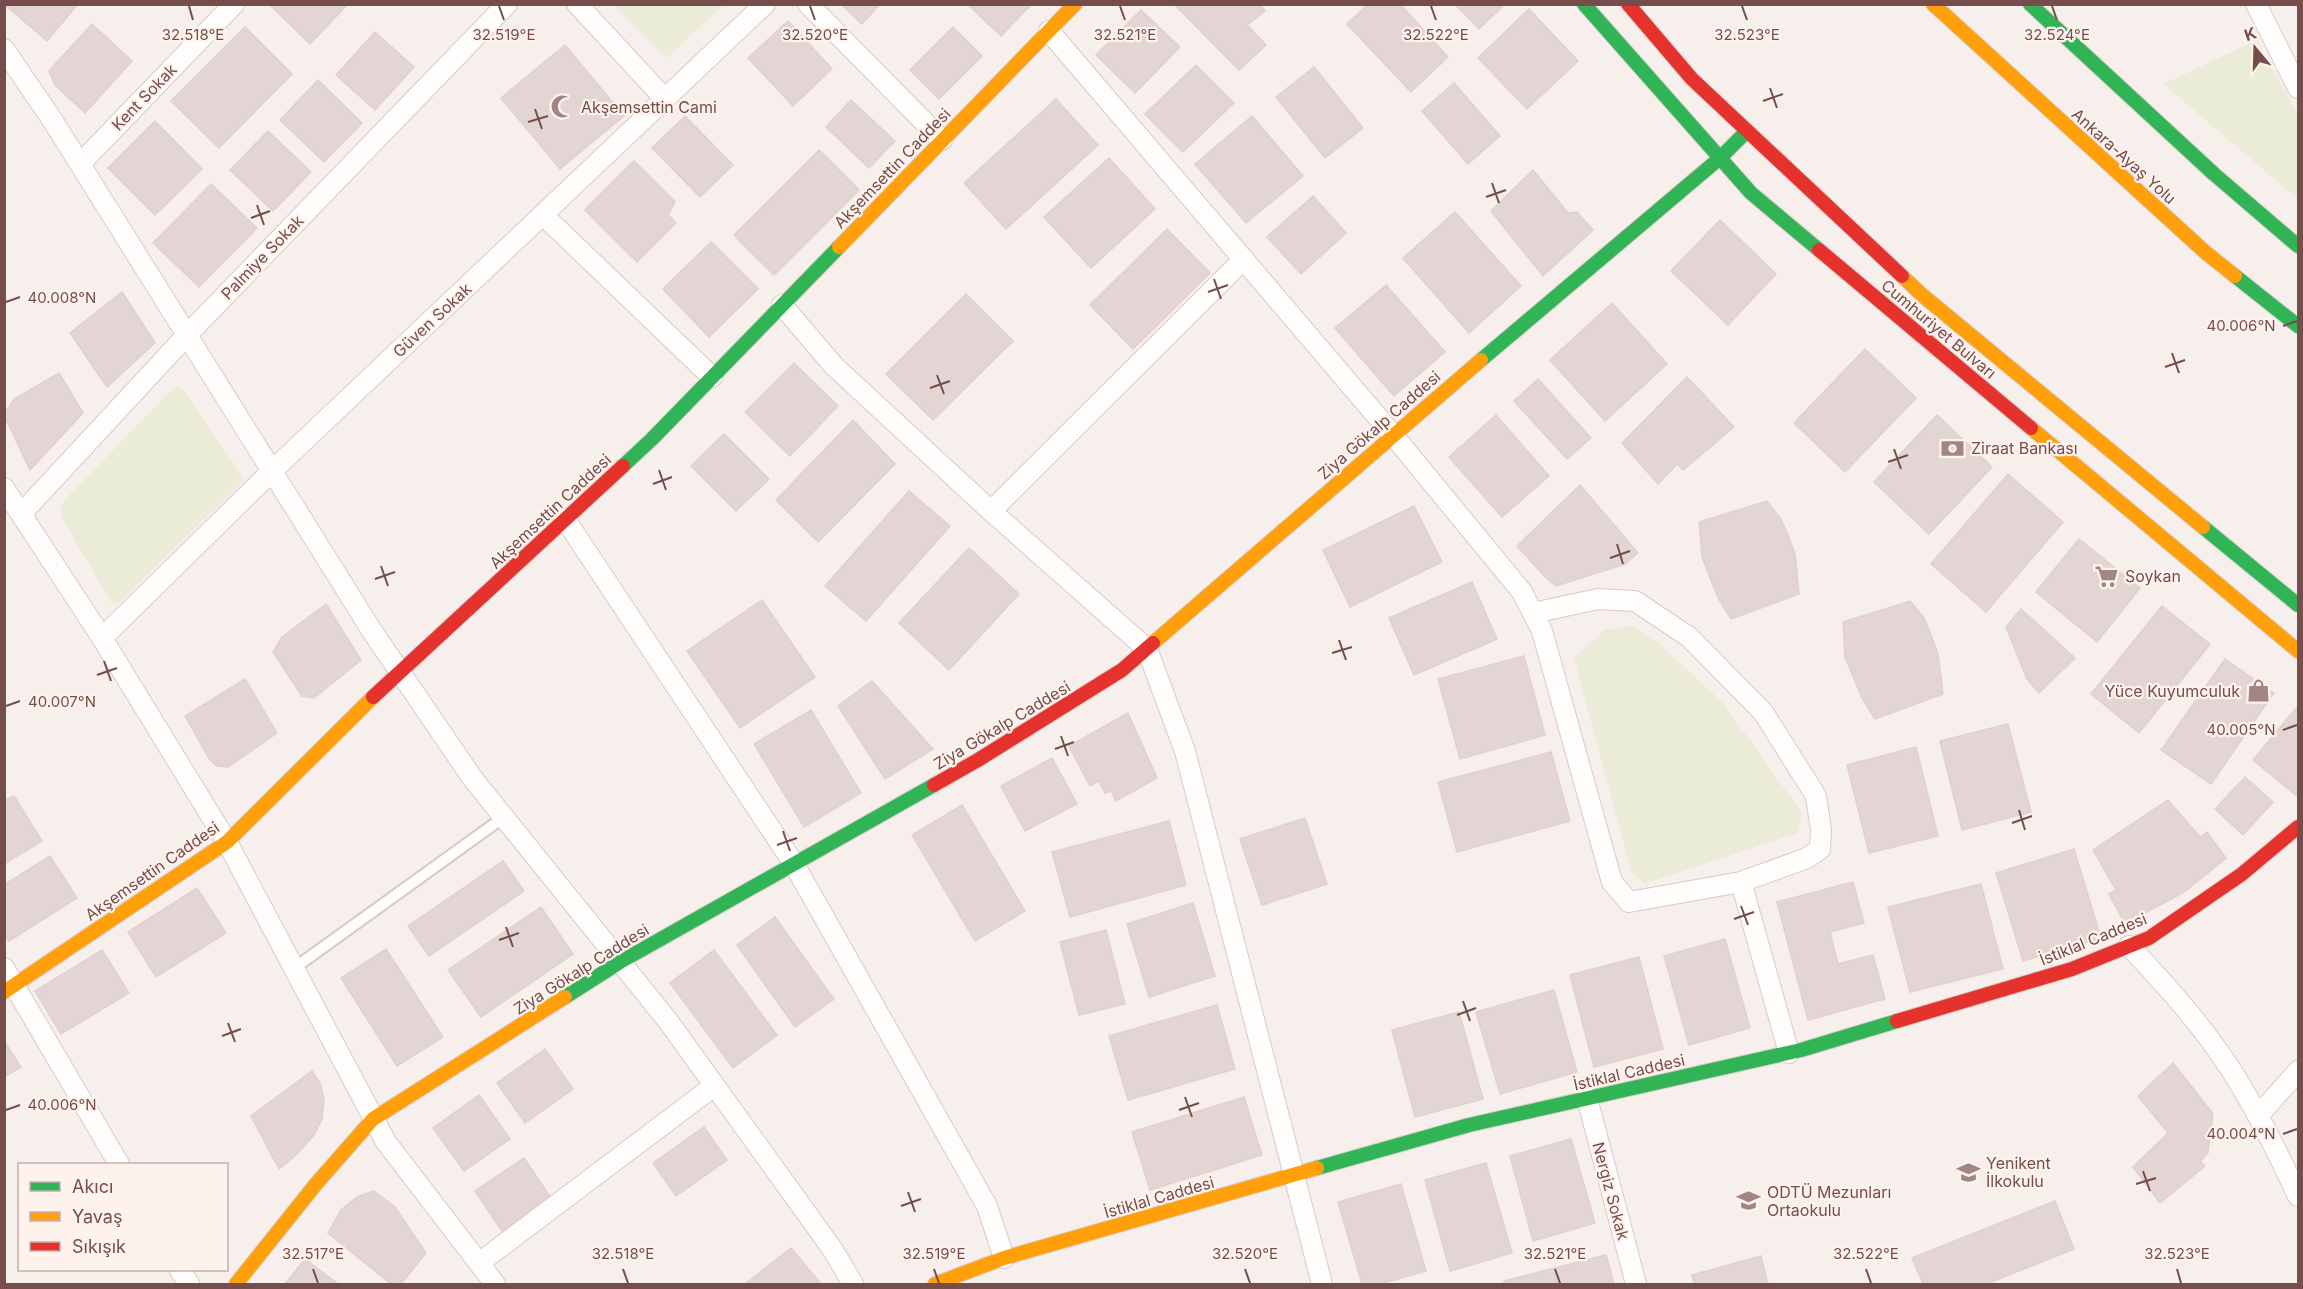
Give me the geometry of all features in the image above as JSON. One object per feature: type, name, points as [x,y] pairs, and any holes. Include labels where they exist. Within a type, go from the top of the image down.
[{"type":"main road","name":"Akşemsettin Caddesi","points":[[8,982],[226,842],[400,672],[652,439],[1075,4]]},
{"type":"main road","name":"Cumhuriyet Bulvarı","points":[[1584,4],[1751,193],[2298,651]]},
{"type":"main road","name":"Cumhuriyet Bulvarı","points":[[1628,4],[1692,79],[1922,295],[2298,605]]},
{"type":"main road","name":"Ankara-Ayaş Yolu","points":[[1933,4],[2205,252],[2298,326]]},
{"type":"main road","points":[[2030,4],[2214,174],[2298,246]]},
{"type":"main road","name":"Ziya Gökalp Caddesi","points":[[236,1284],[316,1184],[372,1119],[620,962],[978,760],[1122,670],[1393,435],[1720,158],[1747,130]]},
{"type":"main road","name":"İstiklal Caddesi","points":[[935,1284],[967,1279],[1004,1258],[1469,1125],[1789,1053],[2072,969],[2149,938],[2242,874],[2298,826]]},
{"type":"street","name":"Kent Sokak","points":[[80,164],[234,4]]},
{"type":"street","name":"Palmiye Sokak","points":[[21,514],[188,335],[507,4]]},
{"type":"street","points":[[577,4],[665,99]]},
{"type":"street","name":"Güven Sokak","points":[[102,638],[273,471],[765,4]]},
{"type":"street","points":[[808,4],[942,140]]},
{"type":"street","points":[[2256,4],[2298,85]]},
{"type":"street","points":[[1049,31],[1393,435],[1522,592],[1542,631],[1612,882],[1629,902],[1741,882],[1807,858],[1820,849],[1821,830],[1816,796],[1763,712],[1689,637],[1635,602],[1598,599],[1533,613]]},
{"type":"street","points":[[4,49],[80,164],[400,672],[473,779],[668,1021],[833,1250],[853,1284]]},
{"type":"street","points":[[543,215],[712,377]]},
{"type":"street","points":[[991,511],[1244,259]]},
{"type":"street","points":[[782,305],[834,366],[991,511],[1147,649],[1185,751],[1322,1284]]},
{"type":"street","points":[[4,488],[102,638],[226,842],[386,1142],[495,1284]]},
{"type":"street","points":[[565,519],[794,864],[987,1206],[1004,1258]]},
{"type":"street","points":[[1741,882],[1789,1053]]},
{"type":"street","points":[[2129,946],[2177,998],[2231,1070],[2258,1116],[2298,1196]]},
{"type":"street","points":[[8,982],[118,1163]]},
{"type":"street","points":[[2258,1116],[2298,1071]]},
{"type":"street","points":[[479,1263],[714,1086]]},
{"type":"street","name":"Nergiz Sokak","points":[[1587,1098],[1636,1284]]},
{"type":"street","points":[[181,1271],[189,1284]]},
{"type":"lane","points":[[294,969],[504,817]]},
{"type":"green space","points":[[614,5],[723,5],[667,58]]},
{"type":"green space","points":[[2257,40],[2298,114],[2298,199],[2163,84]]},
{"type":"green space","points":[[179,386],[243,477],[242,482],[121,601],[114,604],[110,601],[61,516],[60,509],[64,501],[170,391]]},
{"type":"green space","points":[[1634,626],[1658,643],[1723,703],[1802,813],[1798,833],[1644,884],[1631,871],[1574,658],[1604,630]]},
{"type":"building","points":[[4,4],[78,4],[47,41]]},
{"type":"building","points":[[270,4],[348,4],[310,44],[270,5]]},
{"type":"building","points":[[841,4],[880,4],[862,24]]},
{"type":"building","points":[[967,4],[1028,4],[1030,6],[1001,36]]},
{"type":"building","points":[[1174,4],[1259,4],[1265,11],[1247,25],[1266,45],[1239,70]]},
{"type":"building","points":[[1368,4],[1400,4],[1448,57],[1411,92],[1347,24]]},
{"type":"building","points":[[1455,4],[1505,4],[1479,29]]},
{"type":"building","points":[[1529,9],[1578,61],[1527,109],[1478,58]]},
{"type":"building","points":[[1141,10],[1180,47],[1135,93],[1096,55]]},
{"type":"building","points":[[788,21],[832,69],[793,106],[748,58]]},
{"type":"building","points":[[92,24],[132,61],[85,113],[55,85],[49,71]]},
{"type":"building","points":[[245,27],[292,74],[219,148],[171,101]]},
{"type":"building","points":[[953,27],[982,56],[939,99],[910,70]]},
{"type":"building","points":[[375,32],[414,67],[375,110],[336,75]]},
{"type":"building","name":"Akşemsettin Cami","points":[[565,45],[624,116],[560,169],[501,98]]},
{"type":"building","points":[[1196,65],[1234,103],[1183,152],[1145,114]]},
{"type":"building","points":[[1314,67],[1363,128],[1325,158],[1276,97]]},
{"type":"building","points":[[318,80],[362,123],[324,162],[280,120]]},
{"type":"building","points":[[1454,83],[1500,136],[1468,164],[1422,111]]},
{"type":"building","points":[[1056,99],[1098,145],[1006,229],[964,183]]},
{"type":"building","points":[[851,100],[895,141],[869,168],[826,127]]},
{"type":"building","points":[[685,116],[733,165],[700,197],[652,148]]},
{"type":"building","points":[[1252,116],[1303,176],[1246,223],[1195,164]]},
{"type":"building","points":[[155,121],[202,169],[155,215],[108,168]]},
{"type":"building","points":[[268,131],[311,172],[273,211],[230,170]]},
{"type":"building","points":[[819,150],[859,190],[774,275],[734,235]]},
{"type":"building","points":[[1109,158],[1155,209],[1091,268],[1044,217]]},
{"type":"building","points":[[634,161],[675,202],[668,215],[676,223],[637,262],[585,210]]},
{"type":"building","points":[[1533,170],[1568,213],[1577,212],[1593,230],[1543,276],[1491,211]]},
{"type":"building","points":[[211,184],[257,228],[199,287],[153,243]]},
{"type":"building","points":[[1313,196],[1346,233],[1301,274],[1267,237]]},
{"type":"building","points":[[1455,212],[1521,286],[1469,333],[1403,258]]},
{"type":"building","points":[[1720,220],[1776,274],[1728,325],[1671,271]]},
{"type":"building","points":[[1167,229],[1210,273],[1133,349],[1090,305]]},
{"type":"building","points":[[711,242],[758,289],[709,337],[663,289]]},
{"type":"building","points":[[1386,285],[1445,352],[1394,396],[1335,328]]},
{"type":"building","points":[[122,292],[155,343],[107,387],[70,333]]},
{"type":"building","points":[[966,294],[1013,341],[933,420],[886,374]]},
{"type":"building","points":[[1612,303],[1667,364],[1605,421],[1550,360]]},
{"type":"building","points":[[1865,349],[1916,398],[1845,472],[1794,423]]},
{"type":"building","points":[[794,363],[838,406],[790,456],[745,412]]},
{"type":"building","points":[[59,373],[83,413],[30,470],[4,415],[14,399]]},
{"type":"building","points":[[1687,377],[1734,427],[1683,470],[1677,464],[1658,484],[1622,443]]},
{"type":"building","points":[[1538,379],[1591,438],[1567,459],[1514,401]]},
{"type":"building","points":[[1496,415],[1549,476],[1502,517],[1449,457]]},
{"type":"building","points":[[1937,415],[1992,467],[1929,534],[1874,482]]},
{"type":"building","points":[[853,420],[895,464],[818,542],[776,500]]},
{"type":"building","points":[[724,434],[769,479],[736,511],[691,466]]},
{"type":"building","points":[[2008,474],[2063,522],[1986,612],[1931,564]]},
{"type":"building","points":[[1580,485],[1638,553],[1625,564],[1556,586],[1517,546]]},
{"type":"building","points":[[909,491],[950,526],[866,621],[825,586]]},
{"type":"building","points":[[1767,501],[1780,518],[1795,554],[1799,594],[1731,619],[1718,598],[1702,557],[1699,522]]},
{"type":"building","points":[[1414,506],[1442,562],[1350,607],[1323,550]]},
{"type":"building","points":[[2079,539],[2140,588],[2097,642],[2036,592]]},
{"type":"building","points":[[969,548],[1019,594],[949,670],[899,623]]},
{"type":"building","points":[[1472,582],[1497,639],[1414,675],[1389,618]]},
{"type":"building","points":[[762,600],[815,677],[740,728],[687,651]]},
{"type":"building","points":[[1910,601],[1924,618],[1938,654],[1943,694],[1875,719],[1862,698],[1845,657],[1843,622]]},
{"type":"building","points":[[326,604],[361,660],[314,698],[302,696],[273,652],[282,637]]},
{"type":"building","points":[[2162,606],[2210,644],[2139,733],[2091,694]]},
{"type":"building","points":[[2021,609],[2075,658],[2039,693],[2027,679],[2006,627]]},
{"type":"building","points":[[1524,656],[1545,735],[1460,759],[1438,679]]},
{"type":"building","points":[[2225,659],[2274,693],[2211,784],[2161,750]]},
{"type":"building","points":[[245,679],[277,733],[228,767],[217,766],[210,760],[185,716]]},
{"type":"building","points":[[872,681],[933,749],[885,779],[838,706]]},
{"type":"building","points":[[2298,708],[2298,797],[2253,760]]},
{"type":"building","points":[[811,710],[861,793],[804,827],[754,744]]},
{"type":"building","points":[[1128,713],[1157,778],[1116,801],[1111,791],[1105,793],[1099,781],[1090,786],[1069,746]]},
{"type":"building","points":[[2008,724],[2031,812],[1962,830],[1940,741]]},
{"type":"building","points":[[1916,747],[1938,836],[1869,853],[1847,765]]},
{"type":"building","points":[[1551,752],[1570,821],[1457,852],[1438,782]]},
{"type":"building","points":[[1052,758],[1077,804],[1025,831],[1001,786]]},
{"type":"building","points":[[2245,777],[2273,802],[2243,835],[2215,809]]},
{"type":"building","points":[[14,796],[42,841],[4,864],[4,801]]},
{"type":"building","points":[[2168,800],[2200,837],[2207,832],[2226,858],[2184,892],[2125,924],[2109,894],[2116,890],[2093,850]]},
{"type":"building","points":[[962,805],[1025,911],[975,941],[912,835]]},
{"type":"building","points":[[1305,818],[1327,884],[1262,905],[1240,839]]},
{"type":"building","points":[[1169,821],[1186,885],[1070,917],[1052,852]]},
{"type":"building","points":[[2074,849],[2101,938],[2023,961],[1996,873]]},
{"type":"building","points":[[50,856],[77,898],[9,941],[4,934],[4,885]]},
{"type":"building","points":[[503,861],[524,891],[429,956],[408,926]]},
{"type":"building","points":[[1853,882],[1864,923],[1830,932],[1838,964],[1873,955],[1885,999],[1808,1020],[1777,902]]},
{"type":"building","points":[[1981,884],[2003,969],[1910,992],[1888,907]]},
{"type":"building","points":[[197,888],[226,933],[156,977],[128,932]]},
{"type":"building","points":[[1193,903],[1215,976],[1149,997],[1127,924]]},
{"type":"building","points":[[541,907],[573,954],[481,1017],[448,970]]},
{"type":"building","points":[[775,917],[834,999],[795,1027],[737,945]]},
{"type":"building","points":[[1106,930],[1125,1004],[1079,1015],[1060,942]]},
{"type":"building","points":[[1725,939],[1750,1028],[1689,1045],[1664,956]]},
{"type":"building","points":[[386,949],[443,1037],[397,1066],[341,978]]},
{"type":"building","points":[[102,950],[129,993],[61,1034],[35,991]]},
{"type":"building","points":[[714,950],[777,1035],[733,1068],[670,983]]},
{"type":"building","points":[[1639,957],[1663,1049],[1594,1067],[1570,975]]},
{"type":"building","points":[[1554,990],[1577,1072],[1500,1094],[1476,1012]]},
{"type":"building","points":[[1217,1005],[1235,1069],[1128,1100],[1109,1036]]},
{"type":"building","points":[[1459,1012],[1483,1099],[1415,1117],[1392,1030]]},
{"type":"building","points":[[4,1041],[21,1067],[4,1077]]},
{"type":"building","points":[[545,1049],[573,1089],[525,1123],[497,1083]]},
{"type":"building","points":[[2173,1063],[2213,1114],[2208,1153],[2200,1161],[2205,1166],[2160,1203],[2133,1167],[2168,1133],[2138,1096]]},
{"type":"building","points":[[312,1071],[320,1083],[324,1100],[322,1119],[314,1135],[296,1155],[279,1169],[251,1116]]},
{"type":"building","points":[[479,1095],[510,1139],[464,1171],[433,1128]]},
{"type":"building","points":[[1244,1097],[1262,1155],[1150,1190],[1132,1132]]},
{"type":"building","points":[[704,1127],[727,1160],[676,1196],[653,1163]]},
{"type":"building","points":[[1571,1139],[1595,1223],[1533,1241],[1510,1156]]},
{"type":"building","points":[[524,1158],[551,1198],[502,1231],[475,1191]]},
{"type":"building","points":[[1486,1163],[1512,1253],[1450,1271],[1425,1180]]},
{"type":"building","points":[[1401,1184],[1426,1271],[1380,1284],[1362,1284],[1338,1202]]},
{"type":"building","points":[[374,1191],[395,1207],[426,1253],[401,1284],[391,1284],[328,1233],[341,1210],[357,1197]]},
{"type":"building","points":[[2055,1201],[2074,1249],[1986,1284],[1923,1284],[1912,1258]]},
{"type":"building","points":[[791,1248],[821,1284],[745,1284]]},
{"type":"building","points":[[1606,1255],[1614,1284],[1505,1284],[1504,1281]]},
{"type":"building","points":[[1761,1256],[1768,1284],[1694,1284],[1692,1275]]},
{"type":"building","points":[[305,1259],[338,1284],[285,1284]]},
{"type":"traffic: fast","points":[[1584,4],[1751,193],[1819,250]]},
{"type":"traffic: fast","points":[[2030,4],[2214,174],[2298,246]]},
{"type":"traffic: fast","points":[[1481,360],[1720,158],[1747,131]]},
{"type":"traffic: fast","points":[[623,466],[839,247]]},
{"type":"traffic: fast","points":[[2235,276],[2298,326]]},
{"type":"traffic: fast","points":[[2203,527],[2298,605]]},
{"type":"traffic: fast","points":[[565,997],[620,962],[934,785]]},
{"type":"traffic: fast","points":[[1317,1168],[1469,1125],[1801,1050],[1897,1021]]},
{"type":"traffic: slow","points":[[839,247],[1075,4]]},
{"type":"traffic: slow","points":[[1933,4],[2205,252],[2235,276]]},
{"type":"traffic: slow","points":[[1902,276],[2203,527]]},
{"type":"traffic: slow","points":[[1153,643],[1481,360]]},
{"type":"traffic: slow","points":[[2031,428],[2298,651]]},
{"type":"traffic: slow","points":[[4,992],[227,842],[373,697]]},
{"type":"traffic: slow","points":[[236,1284],[316,1184],[373,1119],[565,997]]},
{"type":"traffic: slow","points":[[935,1284],[1004,1258],[1317,1168]]},
{"type":"traffic: jam","points":[[1628,4],[1692,79],[1902,276]]},
{"type":"traffic: jam","points":[[1819,250],[2031,428]]},
{"type":"traffic: jam","points":[[373,697],[623,466]]},
{"type":"traffic: jam","points":[[934,785],[1122,670],[1153,643]]},
{"type":"traffic: jam","points":[[1897,1021],[2072,969],[2149,938],[2242,874],[2298,827]]},
{"type":"place","name":"Akşemsettin Cami","points":[[563,107]]},
{"type":"place","name":"Ziraat Bankası","points":[[1953,448]]},
{"type":"place","name":"Soykan","points":[[2107,576]]},
{"type":"place","name":"Yüce Kuyumculuk","points":[[2258,691]]},
{"type":"place","name":"Yenikent İlkokulu","points":[[1968,1172]]},
{"type":"place","name":"ODTÜ Mezunları Ortaokulu","points":[[1749,1201]]}]
